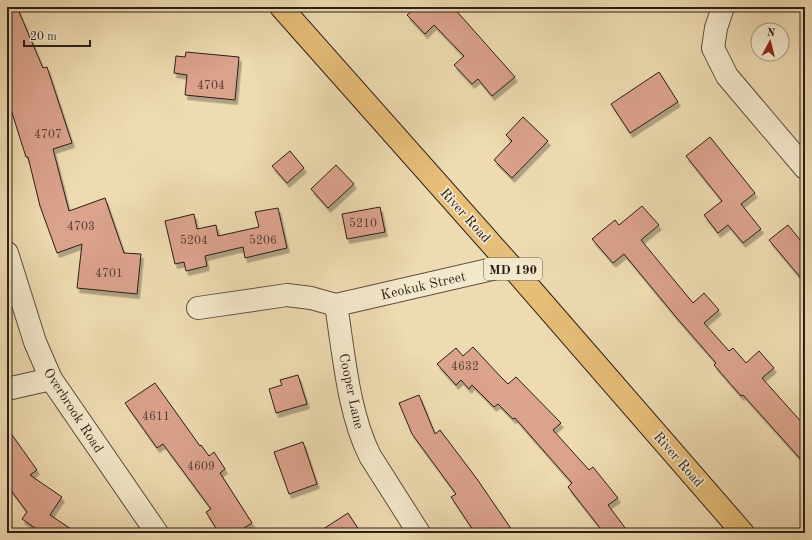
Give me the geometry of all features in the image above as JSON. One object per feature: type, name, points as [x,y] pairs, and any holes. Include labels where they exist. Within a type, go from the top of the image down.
[{"type":"main road","name":"River Road","points":[[281,7],[510,265],[743,533]]},
{"type":"street","points":[[724,7],[716,28],[713,48],[727,76],[805,168]]},
{"type":"street","name":"Overbrook Road","points":[[7,253],[35,342],[51,379],[157,533]]},
{"type":"street","name":"Keokuk Street","points":[[336,305],[510,265]]},
{"type":"street","points":[[198,308],[287,295],[310,298],[336,305]]},
{"type":"street","name":"Cooper Lane","points":[[336,305],[353,409],[364,445],[419,533]]},
{"type":"street","points":[[7,389],[51,379]]},
{"type":"building","points":[[7,7],[17,7],[43,68],[47,67],[72,143],[53,149],[69,211],[105,198],[124,253],[141,254],[137,294],[77,288],[82,244],[57,253],[40,206],[28,157],[26,157],[7,97]]},
{"type":"building","points":[[416,7],[453,7],[515,77],[492,96],[478,79],[472,84],[454,65],[464,56],[434,25],[425,34],[407,15]]},
{"type":"building","points":[[186,52],[239,57],[235,100],[185,95],[187,75],[174,73],[176,56],[185,57]]},
{"type":"building","points":[[659,72],[678,102],[630,133],[611,104]]},
{"type":"building","points":[[523,117],[548,141],[512,178],[494,160],[512,141],[506,135]]},
{"type":"building","points":[[710,137],[755,193],[741,204],[761,229],[743,243],[728,225],[718,233],[704,215],[722,201],[686,156]]},
{"type":"building","points":[[290,151],[304,168],[287,183],[272,166]]},
{"type":"building","points":[[336,165],[354,184],[328,208],[311,189]]},
{"type":"building","points":[[642,206],[659,225],[641,240],[693,303],[704,293],[719,310],[704,323],[729,351],[733,348],[746,363],[759,351],[774,368],[762,378],[805,426],[805,464],[714,365],[716,363],[624,254],[613,263],[592,239],[615,220],[619,225]]},
{"type":"building","points":[[380,207],[385,232],[347,239],[342,214]]},
{"type":"building","points":[[278,208],[287,248],[245,258],[243,247],[205,256],[207,266],[186,271],[184,262],[175,264],[165,221],[194,214],[197,229],[216,225],[218,236],[259,227],[255,212]]},
{"type":"building","points":[[788,225],[805,246],[805,283],[769,240]]},
{"type":"building","points":[[473,347],[508,384],[516,377],[561,423],[553,430],[589,470],[593,467],[618,498],[608,505],[629,533],[604,533],[568,487],[572,483],[515,418],[513,419],[498,404],[494,407],[472,385],[469,389],[461,380],[456,385],[437,364],[456,348],[463,356]]},
{"type":"building","points":[[298,375],[307,404],[276,413],[269,389],[282,385],[280,380]]},
{"type":"building","points":[[155,383],[200,446],[201,445],[209,456],[214,452],[225,469],[220,473],[252,523],[236,533],[219,533],[206,512],[211,509],[163,444],[157,448],[125,403]]},
{"type":"building","points":[[419,395],[435,434],[440,430],[477,479],[514,533],[475,533],[451,497],[456,494],[412,434],[399,403]]},
{"type":"building","points":[[7,428],[37,470],[30,475],[62,497],[50,515],[77,533],[42,533],[22,519],[27,512],[7,485]]},
{"type":"building","points":[[303,442],[317,484],[289,494],[274,452]]},
{"type":"building","points":[[348,513],[361,533],[317,533]]}]
